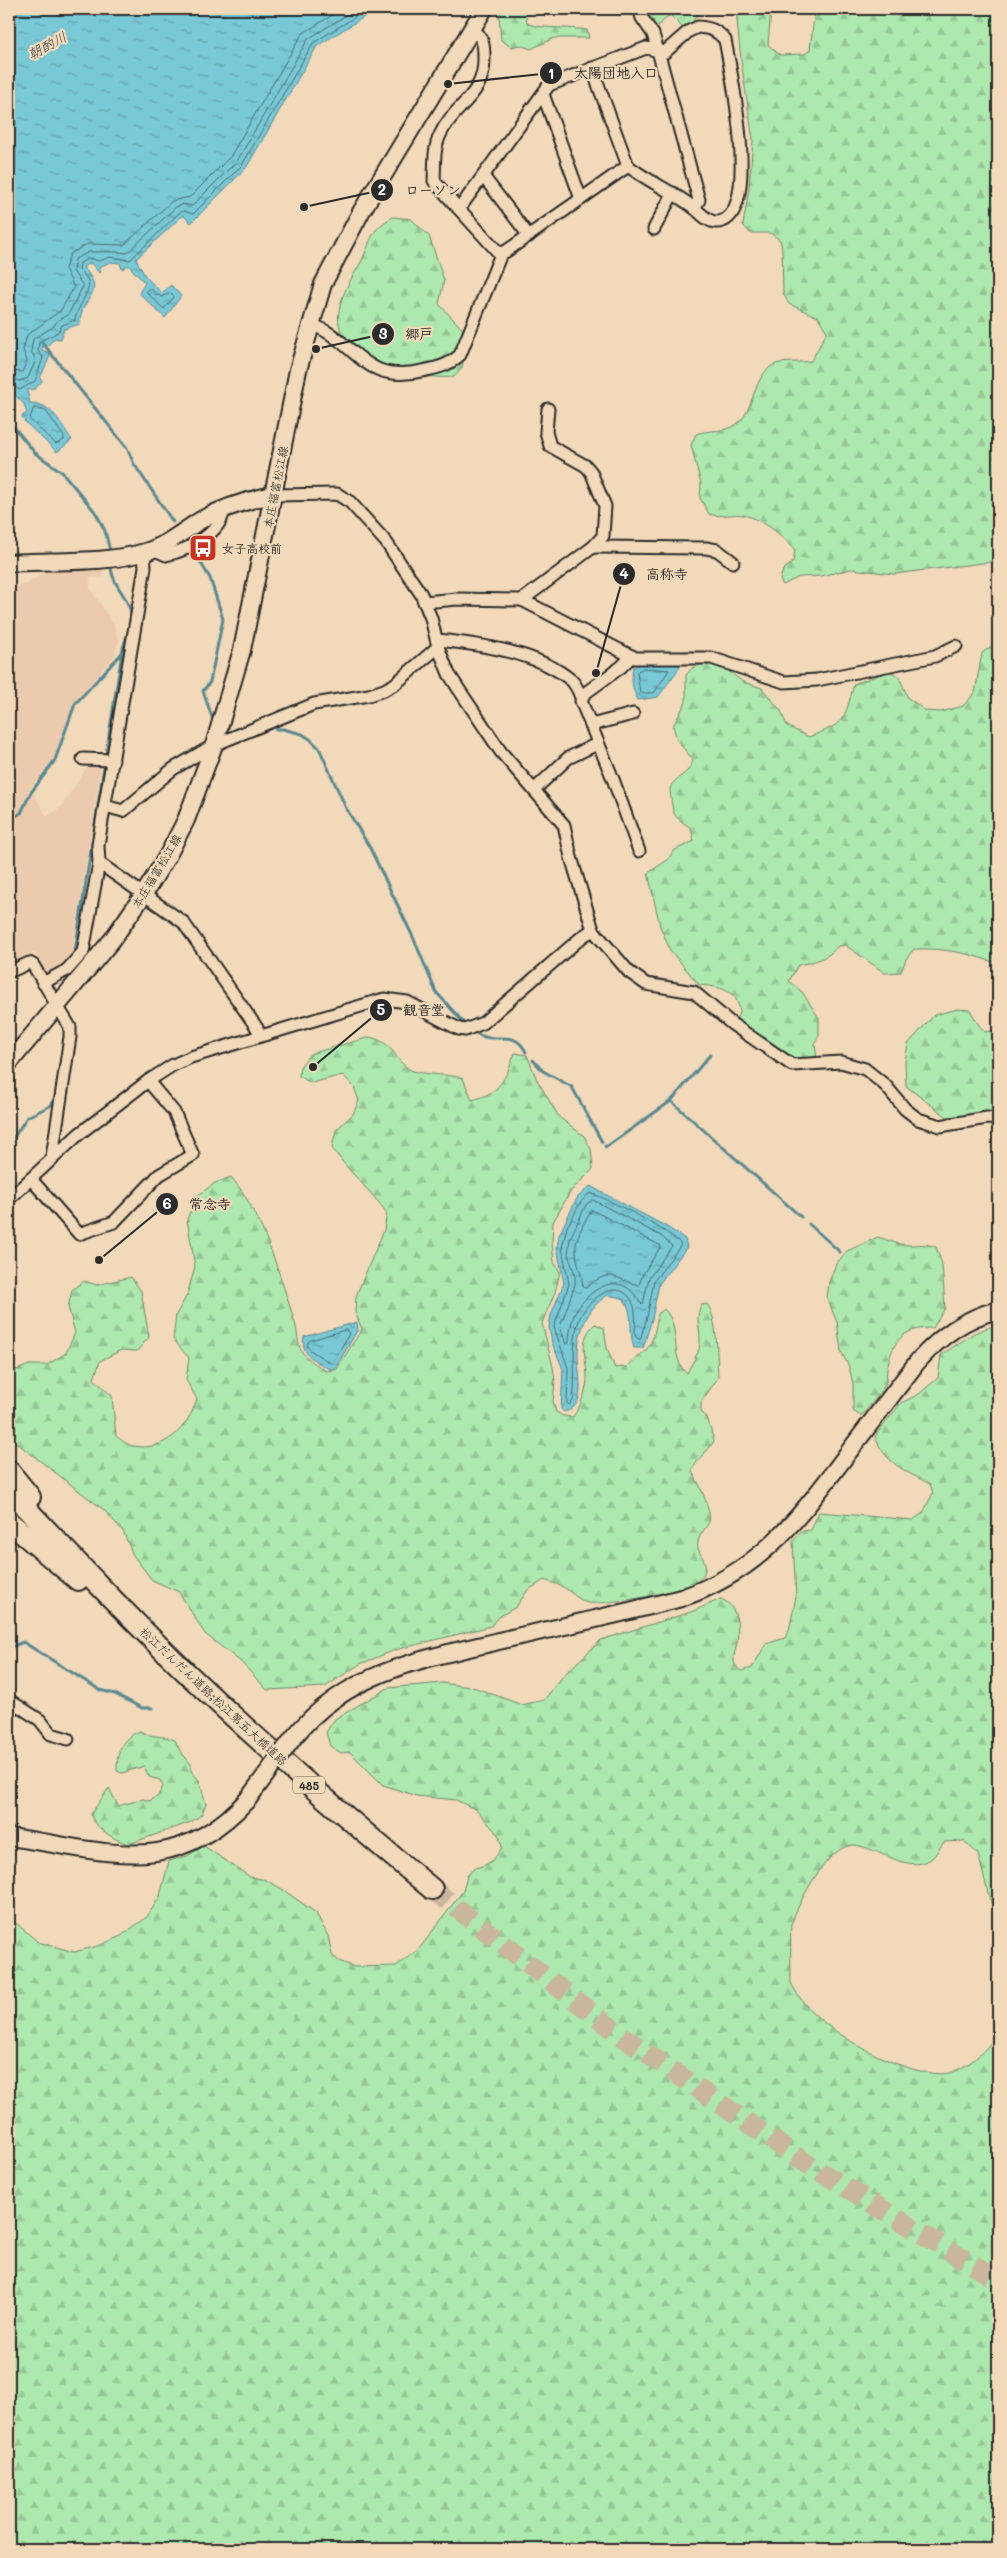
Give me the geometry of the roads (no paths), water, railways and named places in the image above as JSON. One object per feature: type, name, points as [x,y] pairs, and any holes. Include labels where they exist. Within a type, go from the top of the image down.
[{"type":"highway","points":[[9,1472],[63,1535],[92,1578]]},
{"type":"highway","name":"松江だんだん道路;松江第五大橋道路","points":[[9,1490],[92,1578],[190,1676],[293,1771],[432,1889]]},
{"type":"highway","points":[[9,1522],[190,1676]]},
{"type":"street","name":"本庄福富松江線","points":[[9,1064],[112,940],[144,894],[186,820],[214,745],[242,650],[310,324],[323,284],[340,247],[484,9]]},
{"type":"street","points":[[639,9],[642,18],[653,34],[658,51],[699,200],[694,208]]},
{"type":"street","points":[[459,209],[549,85],[558,80],[646,48],[665,52],[689,31],[698,27],[715,30],[724,40],[742,140],[739,184],[733,212],[723,221],[707,220],[673,193],[645,179],[628,166],[592,68]]},
{"type":"street","points":[[472,28],[479,34],[484,43],[482,80],[471,97],[440,134],[436,148],[434,181],[501,254]]},
{"type":"street","points":[[543,94],[581,200]]},
{"type":"street","points":[[310,324],[327,330],[349,351],[375,370],[410,374],[450,365],[460,355],[501,254],[628,166]]},
{"type":"street","points":[[483,176],[529,236]]},
{"type":"street","points":[[654,229],[673,193]]},
{"type":"street","points":[[522,600],[593,548],[603,536],[605,506],[591,472],[586,466],[550,446],[546,432],[548,410]]},
{"type":"street","points":[[9,563],[118,557],[148,551],[224,509],[273,495],[337,494],[350,502],[386,542],[432,618],[438,644],[449,674],[501,752],[564,825],[571,857],[593,930],[629,972],[646,984],[694,992],[732,1024],[792,1065],[841,1062],[858,1066],[885,1085],[904,1109],[918,1119],[935,1125],[998,1119]]},
{"type":"street","points":[[593,548],[706,548],[717,550],[733,562]]},
{"type":"street","points":[[43,984],[67,970],[83,952],[99,863],[98,845],[105,806],[108,760],[148,551]]},
{"type":"street","points":[[424,602],[457,599],[522,600],[632,656],[711,658],[784,682],[817,680],[935,656],[956,646]]},
{"type":"street","points":[[105,806],[123,811],[173,769],[214,745],[314,704],[369,695],[384,690],[396,684],[438,644],[480,644],[546,664],[573,682],[581,697],[597,744],[614,779],[639,851]]},
{"type":"street","points":[[581,697],[632,656]]},
{"type":"street","points":[[590,726],[633,714]]},
{"type":"street","points":[[534,790],[568,758],[597,744]]},
{"type":"street","points":[[82,759],[108,760]]},
{"type":"street","points":[[99,863],[172,912],[191,931],[257,1028],[260,1036]]},
{"type":"street","points":[[9,1199],[52,1157],[148,1080],[180,1062],[373,1002],[392,999],[414,1005],[459,1029],[465,1030],[476,1026],[583,936],[593,930]]},
{"type":"street","points":[[9,972],[30,963],[34,966],[70,1027],[52,1157]]},
{"type":"street","points":[[31,1179],[79,1234],[114,1222],[159,1176],[193,1155],[174,1112],[148,1080]]},
{"type":"street","points":[[9,1837],[107,1854],[152,1854],[180,1847],[205,1834],[229,1818],[248,1799],[296,1733],[325,1705],[344,1692],[380,1673],[448,1654],[700,1592],[739,1571],[760,1556],[793,1525],[918,1361],[932,1346],[951,1330],[974,1317],[998,1310]]},
{"type":"street","points":[[9,1700],[40,1720],[51,1734],[68,1739]]},
{"type":"water","name":"朝酌川","points":[[9,9],[377,9],[317,46],[246,168],[191,223],[183,215],[136,259],[145,276],[162,293],[171,285],[181,296],[165,318],[139,293],[145,283],[128,265],[122,269],[120,263],[110,262],[99,267],[101,272],[99,273],[91,263],[83,267],[94,284],[91,295],[81,314],[80,324],[64,329],[61,339],[55,338],[48,345],[43,344],[42,350],[51,354],[40,378],[42,381],[35,389],[27,390],[30,403],[44,406],[50,410],[72,440],[57,452],[25,422],[22,416],[27,413],[24,404],[9,389]]},
{"type":"water","points":[[643,663],[676,663],[680,667],[658,697],[638,700],[633,688],[632,671],[633,667]]},
{"type":"water","points":[[590,1186],[667,1227],[685,1239],[687,1247],[659,1284],[652,1319],[643,1348],[634,1348],[629,1308],[622,1298],[608,1295],[594,1307],[584,1323],[579,1340],[579,1398],[571,1409],[564,1412],[561,1409],[563,1369],[552,1343],[549,1327],[551,1315],[564,1283],[557,1248],[559,1235],[577,1198]]},
{"type":"water","points":[[357,1322],[358,1329],[335,1369],[329,1369],[314,1360],[304,1348],[304,1337]]},
{"type":"waterway","points":[[41,341],[127,448],[134,464],[173,522]]},
{"type":"waterway","points":[[9,421],[35,453],[62,472],[96,513],[105,531],[110,551]]},
{"type":"waterway","points":[[196,555],[210,578],[223,619],[210,682],[203,691],[213,720]]},
{"type":"waterway","points":[[75,951],[122,653],[131,619],[130,608],[114,580],[111,567]]},
{"type":"waterway","points":[[9,820],[21,813],[30,794],[55,760],[75,704],[122,653]]},
{"type":"waterway","points":[[276,729],[302,734],[319,748],[346,808],[370,848],[413,937],[436,992],[464,1023]]},
{"type":"waterway","points":[[475,1032],[489,1038],[509,1038],[515,1040],[521,1044],[526,1052]]},
{"type":"waterway","points":[[671,1101],[710,1055]]},
{"type":"waterway","points":[[533,1060],[543,1071],[572,1087],[602,1142]]},
{"type":"waterway","points":[[9,1145],[27,1117],[50,1106],[56,1095]]},
{"type":"waterway","points":[[605,1146],[671,1101],[801,1217]]},
{"type":"waterway","points":[[809,1224],[840,1252]]},
{"type":"waterway","points":[[9,1648],[23,1642],[100,1690],[115,1694],[142,1708],[152,1708]]},
{"type":"tunnel","points":[[432,1889],[619,2034],[806,2163],[998,2280]]},
{"type":"place","name":"太陽団地入口","points":[[448,84]]},
{"type":"place","name":"ローソン","points":[[304,207]]},
{"type":"place","name":"郷戸","points":[[316,349]]},
{"type":"place","name":"女子高校前","points":[[203,548]]},
{"type":"place","name":"高称寺","points":[[596,673]]},
{"type":"place","name":"観音堂","points":[[313,1067]]},
{"type":"place","name":"常念寺","points":[[99,1260]]}]
